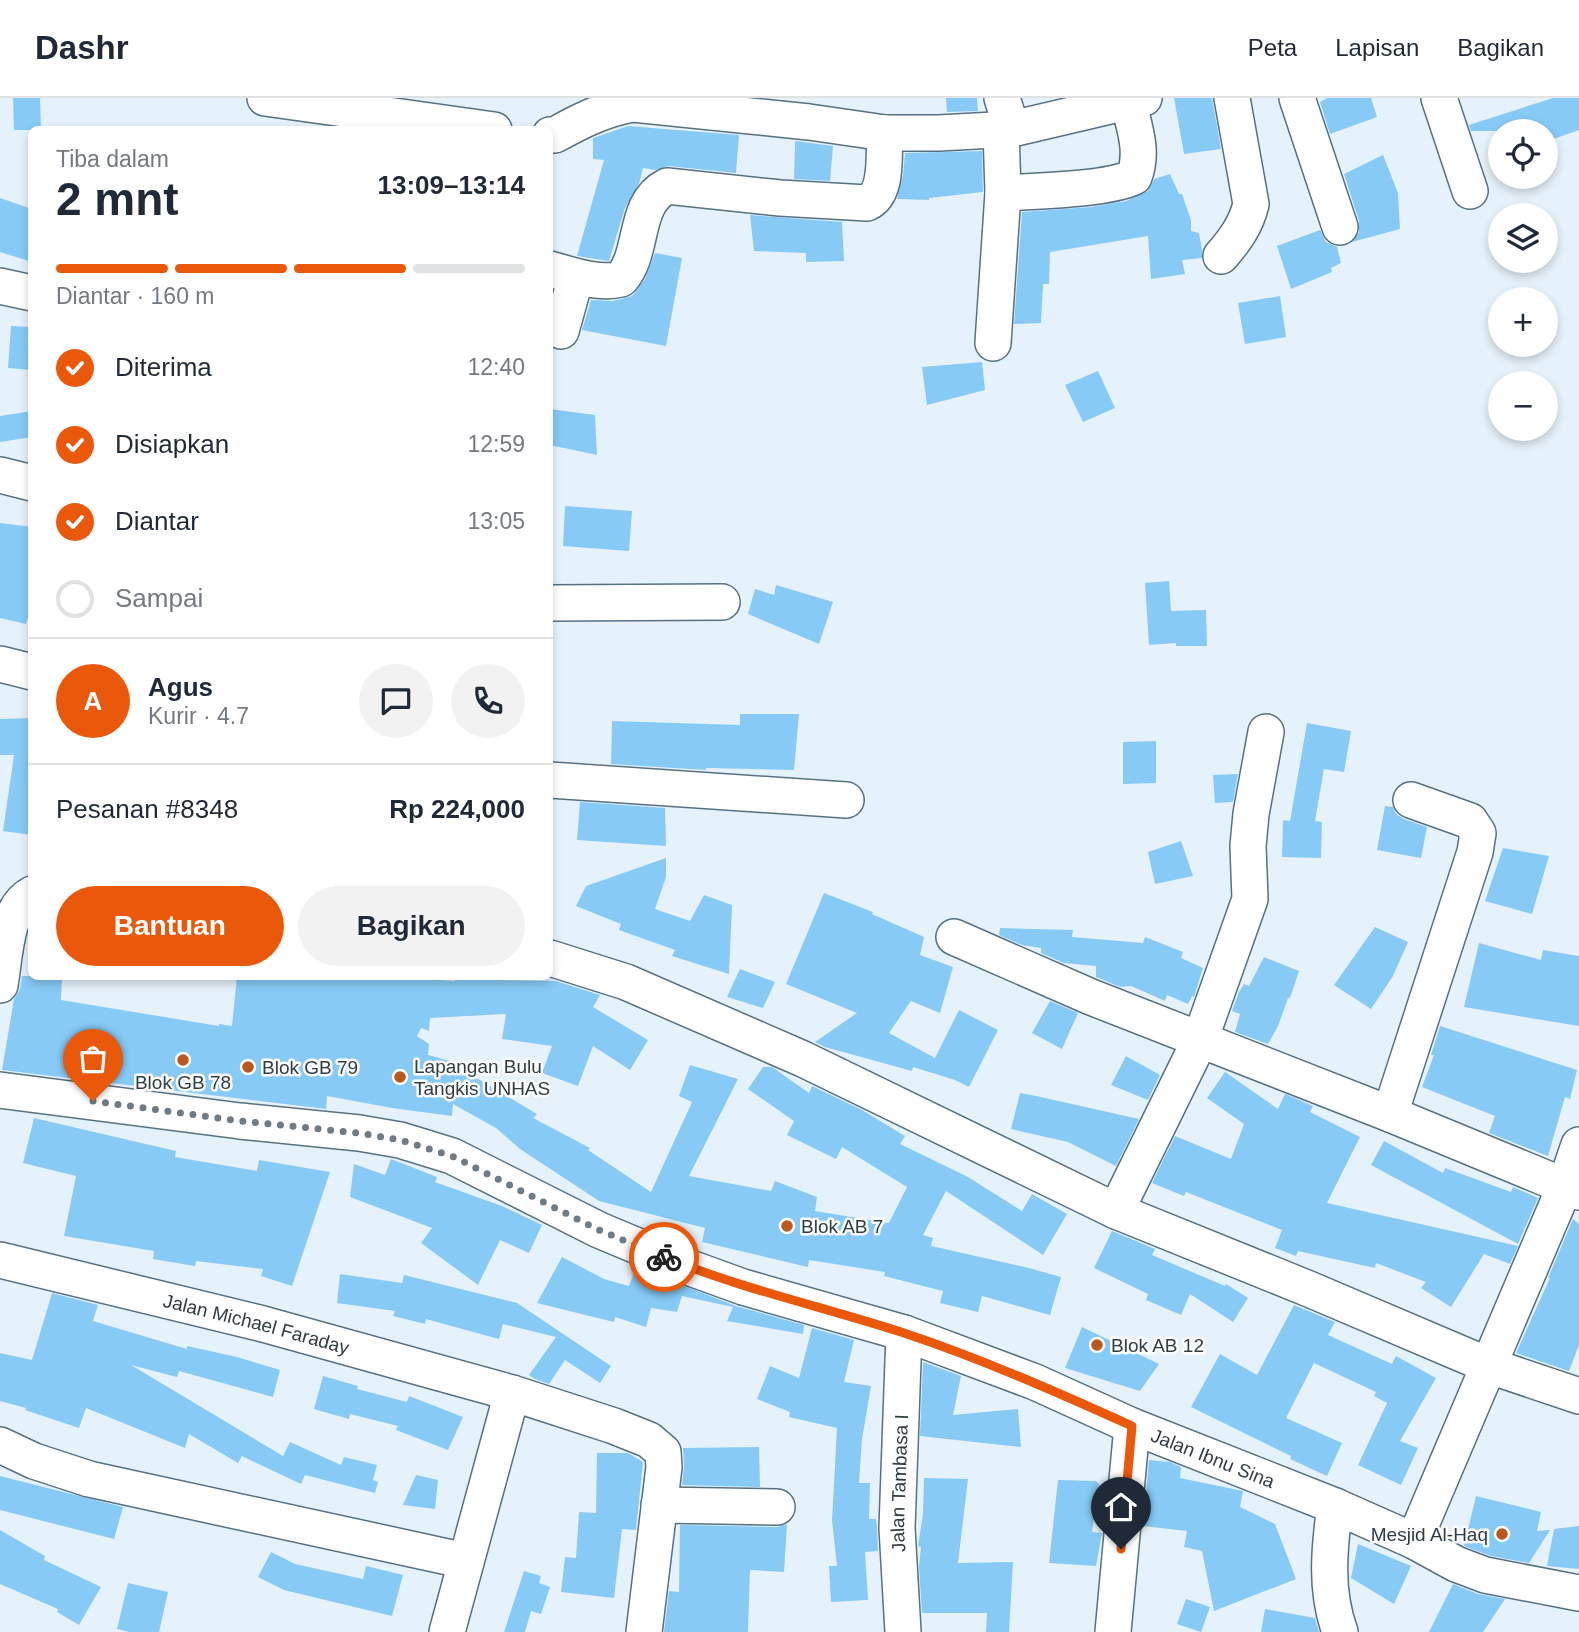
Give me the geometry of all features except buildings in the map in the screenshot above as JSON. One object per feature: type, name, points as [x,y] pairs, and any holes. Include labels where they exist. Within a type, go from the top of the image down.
[{"type":"street","points":[[265,98],[474,118]]},
{"type":"street","points":[[1221,256],[1235,240],[1248,218],[1251,204],[1232,98]]},
{"type":"street","points":[[1297,98],[1340,227]]},
{"type":"street","points":[[1439,98],[1470,191]]},
{"type":"street","points":[[553,140],[584,118],[632,104],[885,132],[939,133],[1005,119],[1136,100],[1139,159],[1134,177],[1102,184],[1003,193]]},
{"type":"street","points":[[993,343],[1005,119]]},
{"type":"street","points":[[561,331],[563,273],[612,281],[621,279],[629,266],[648,202],[658,191],[667,186],[867,203],[875,199],[881,190],[885,132]]},
{"type":"street","points":[[0,286],[28,292]]},
{"type":"street","points":[[0,475],[28,482]]},
{"type":"street","points":[[553,603],[722,602]]},
{"type":"street","points":[[0,664],[28,671]]},
{"type":"street","points":[[1116,1211],[1200,1040],[1250,899],[1249,835],[1266,732]]},
{"type":"street","points":[[553,780],[846,800]]},
{"type":"street","points":[[1391,1114],[1475,852],[1478,833],[1471,821],[1411,800]]},
{"type":"street","points":[[0,985],[21,908]]},
{"type":"street","points":[[954,937],[1091,997],[1391,1114],[1572,1189]]},
{"type":"street","points":[[553,959],[626,982],[803,1059],[1116,1211],[1490,1366],[1579,1396]]},
{"type":"street","name":"Jalan Ibnu Sina","points":[[0,1090],[240,1121],[359,1133],[400,1140],[452,1156],[599,1230],[685,1266],[743,1287],[904,1333],[1035,1382],[1132,1426],[1335,1506],[1414,1541],[1456,1564],[1485,1575],[1579,1593]]},
{"type":"street","points":[[1414,1541],[1490,1366],[1572,1189],[1579,1145]]},
{"type":"street","name":"Jalan Michael Faraday","points":[[0,1259],[263,1324],[512,1393],[649,1440],[663,1452],[644,1632]]},
{"type":"street","name":"Jalan Tambasa I","points":[[903,1632],[897,1528],[904,1333]]},
{"type":"street","points":[[447,1632],[512,1393]]},
{"type":"street","points":[[1112,1632],[1132,1426]]},
{"type":"street","points":[[0,1445],[34,1461],[89,1479],[466,1561]]},
{"type":"street","points":[[659,1505],[777,1507]]},
{"type":"street","points":[[1335,1506],[1329,1544],[1331,1602],[1340,1632]]},
{"type":"way so far","points":[[93,1101],[400,1140],[452,1156],[599,1230],[664,1257]]},
{"type":"place","name":"Blok GB 78","points":[[183,1060]]},
{"type":"place","name":"Blok GB 79","points":[[248,1067]]},
{"type":"place","name":"Lapangan Bulu Tangkis UNHAS","points":[[400,1077]]},
{"type":"place","name":"Blok AB 7","points":[[787,1226]]},
{"type":"place","name":"Blok AB 12","points":[[1097,1345]]},
{"type":"place","name":"Mesjid Al-Haq","points":[[1502,1534]]},
{"type":"route","points":[[664,1257],[743,1287],[904,1333],[1035,1382],[1132,1426],[1121,1549]]}]
